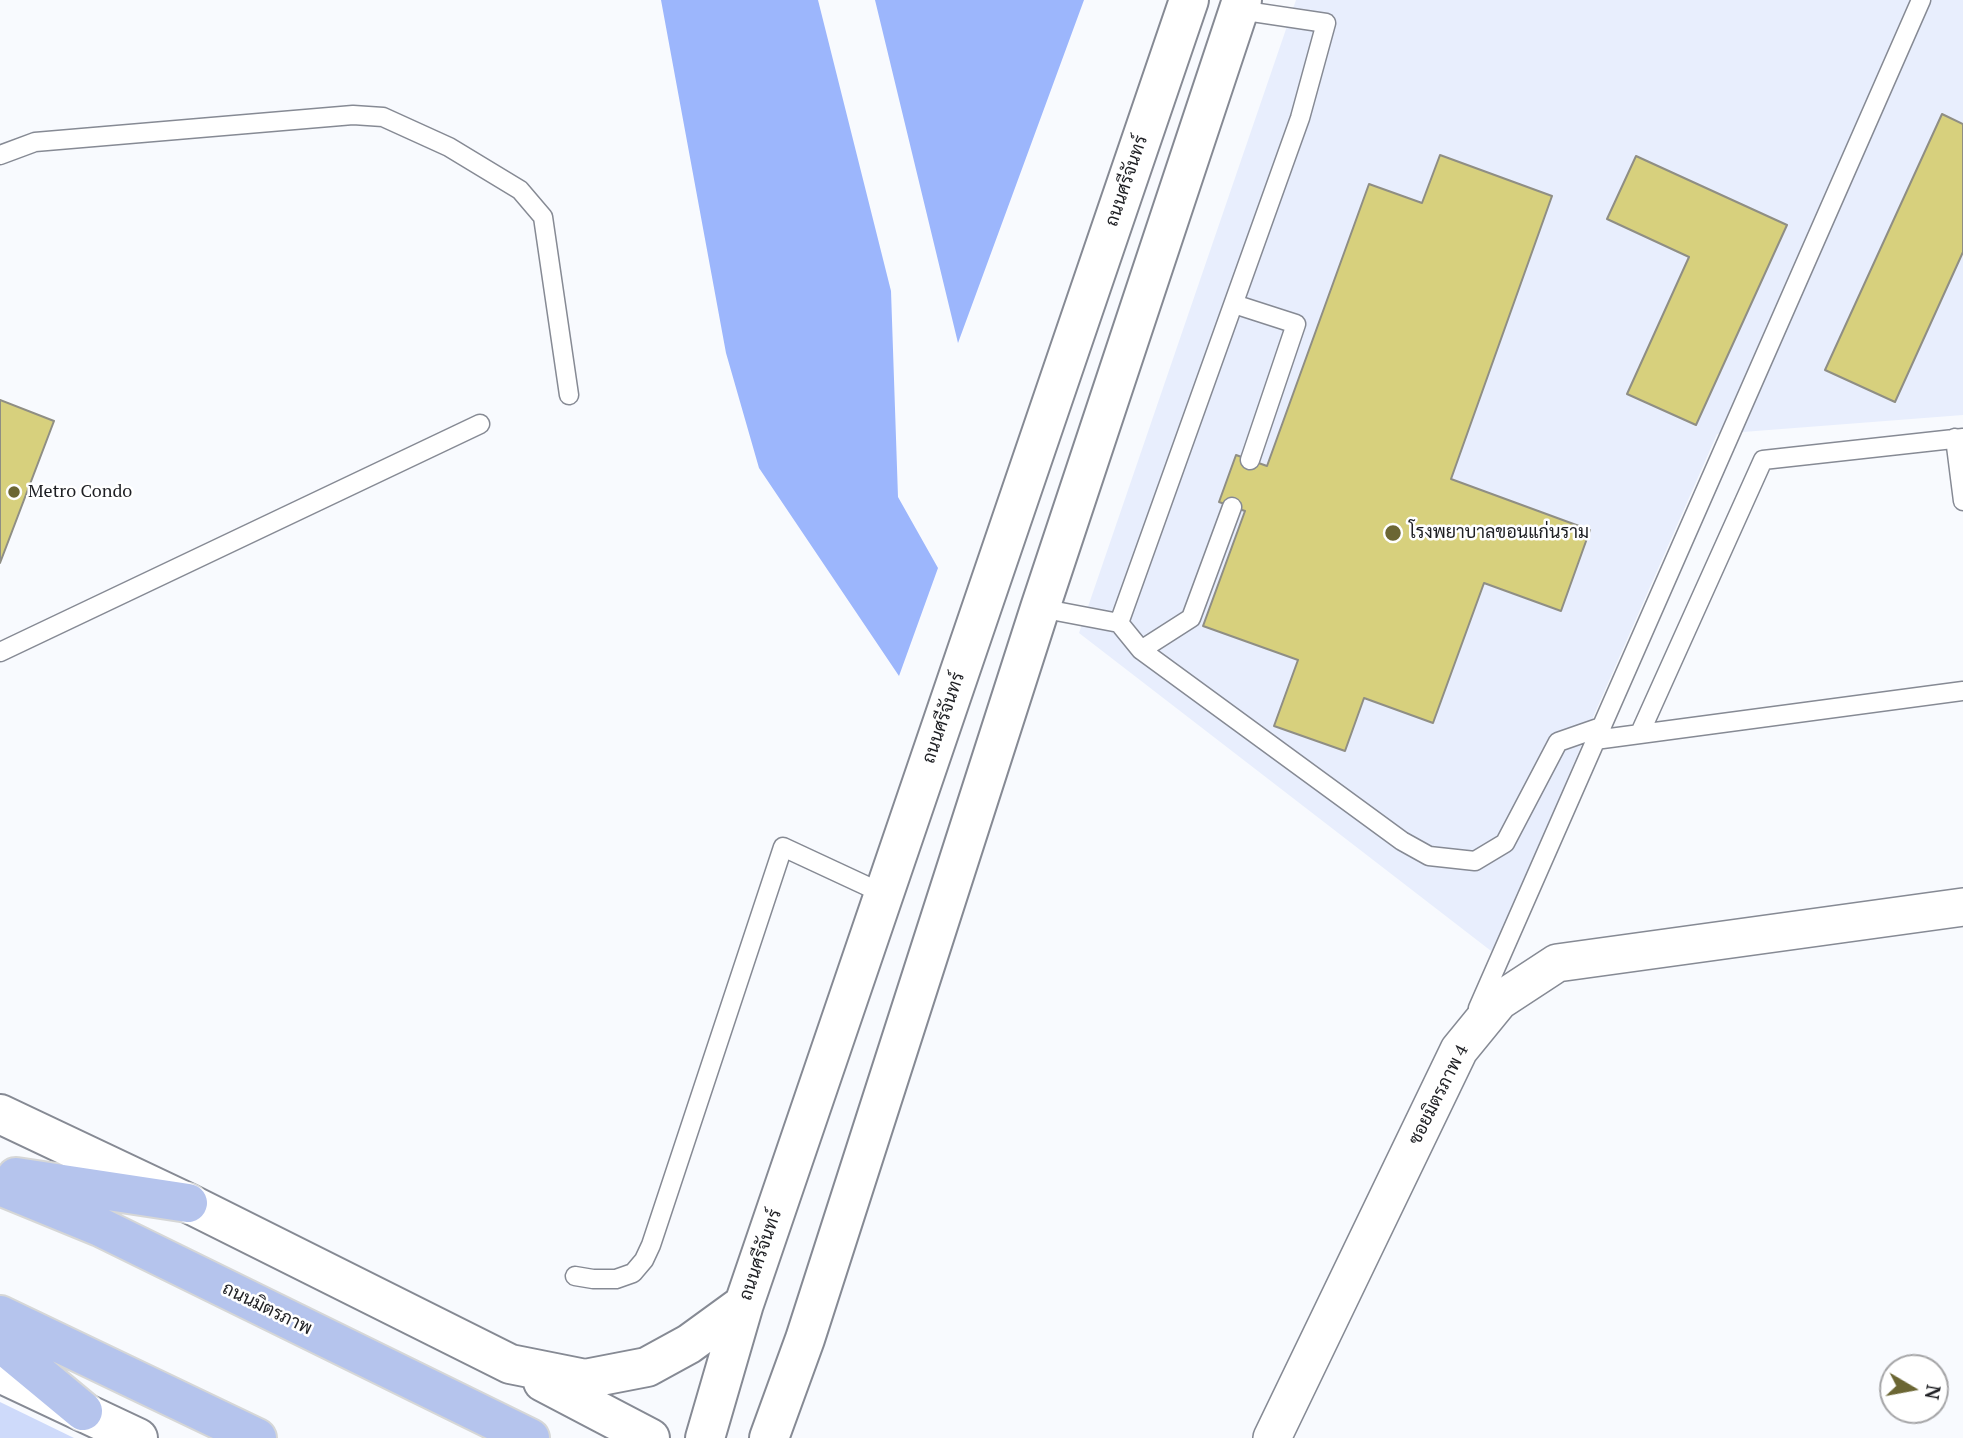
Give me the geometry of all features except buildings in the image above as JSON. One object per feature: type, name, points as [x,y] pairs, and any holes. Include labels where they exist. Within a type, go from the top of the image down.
[{"type":"main road","name":"ถนนศรีจันทร์","points":[[705,1438],[744,1304],[1189,0]]},
{"type":"main road","points":[[769,1438],[805,1339],[1040,608],[1240,5]]},
{"type":"main road","points":[[0,1114],[188,1203],[510,1364],[650,1438]]},
{"type":"main road","points":[[0,1175],[188,1203]]},
{"type":"main road","name":"ถนนมิตรภาพ","points":[[0,1186],[100,1227],[530,1438]]},
{"type":"main road","points":[[510,1364],[585,1378],[647,1367],[689,1344],[744,1304]]},
{"type":"main road","points":[[0,1315],[257,1438]]},
{"type":"main road","points":[[788,1438],[805,1339]]},
{"type":"main road","points":[[0,1342],[83,1411]]},
{"type":"main road","points":[[0,1373],[138,1438]]},
{"type":"street","name":"ซอยมิตรภาพ 4","points":[[1272,1438],[1459,1050],[1499,1001],[1557,963],[1963,907]]},
{"type":"lane","points":[[1459,1050],[1921,0]]},
{"type":"lane","points":[[1119,623],[1300,118],[1326,23],[1240,5]]},
{"type":"lane","points":[[0,155],[35,142],[353,115],[383,117],[449,147],[520,190],[542,217],[569,396]]},
{"type":"lane","points":[[1234,304],[1296,324],[1250,460]]},
{"type":"lane","points":[[0,652],[480,424]]},
{"type":"lane","points":[[1640,733],[1763,460],[1959,438],[1963,501]]},
{"type":"lane","points":[[1142,650],[1191,618],[1233,507]]},
{"type":"lane","points":[[1040,608],[1119,623],[1142,650],[1402,841],[1429,856],[1475,861],[1505,843],[1558,742],[1598,734],[1640,733],[1963,691]]},
{"type":"lane","points":[[575,1276],[617,1279],[633,1273],[644,1260],[783,847],[884,894]]},
{"type":"shaded area","name":"โรงพยาบาลขอนแก่นราม","points":[[1296,0],[1963,0],[1963,415],[1717,434],[1594,715],[1495,954],[1079,633]]},
{"type":"shaded area","points":[[0,1402],[74,1438],[0,1438]]},
{"type":"water","points":[[661,0],[818,0],[891,291],[898,497],[938,568],[899,676],[759,468],[726,353]]},
{"type":"water","points":[[875,0],[1084,0],[958,343]]},
{"type":"place","name":"Metro Condo","points":[[14,492]]},
{"type":"place","name":"โรงพยาบาลขอนแก่นราม","points":[[1393,533]]}]
